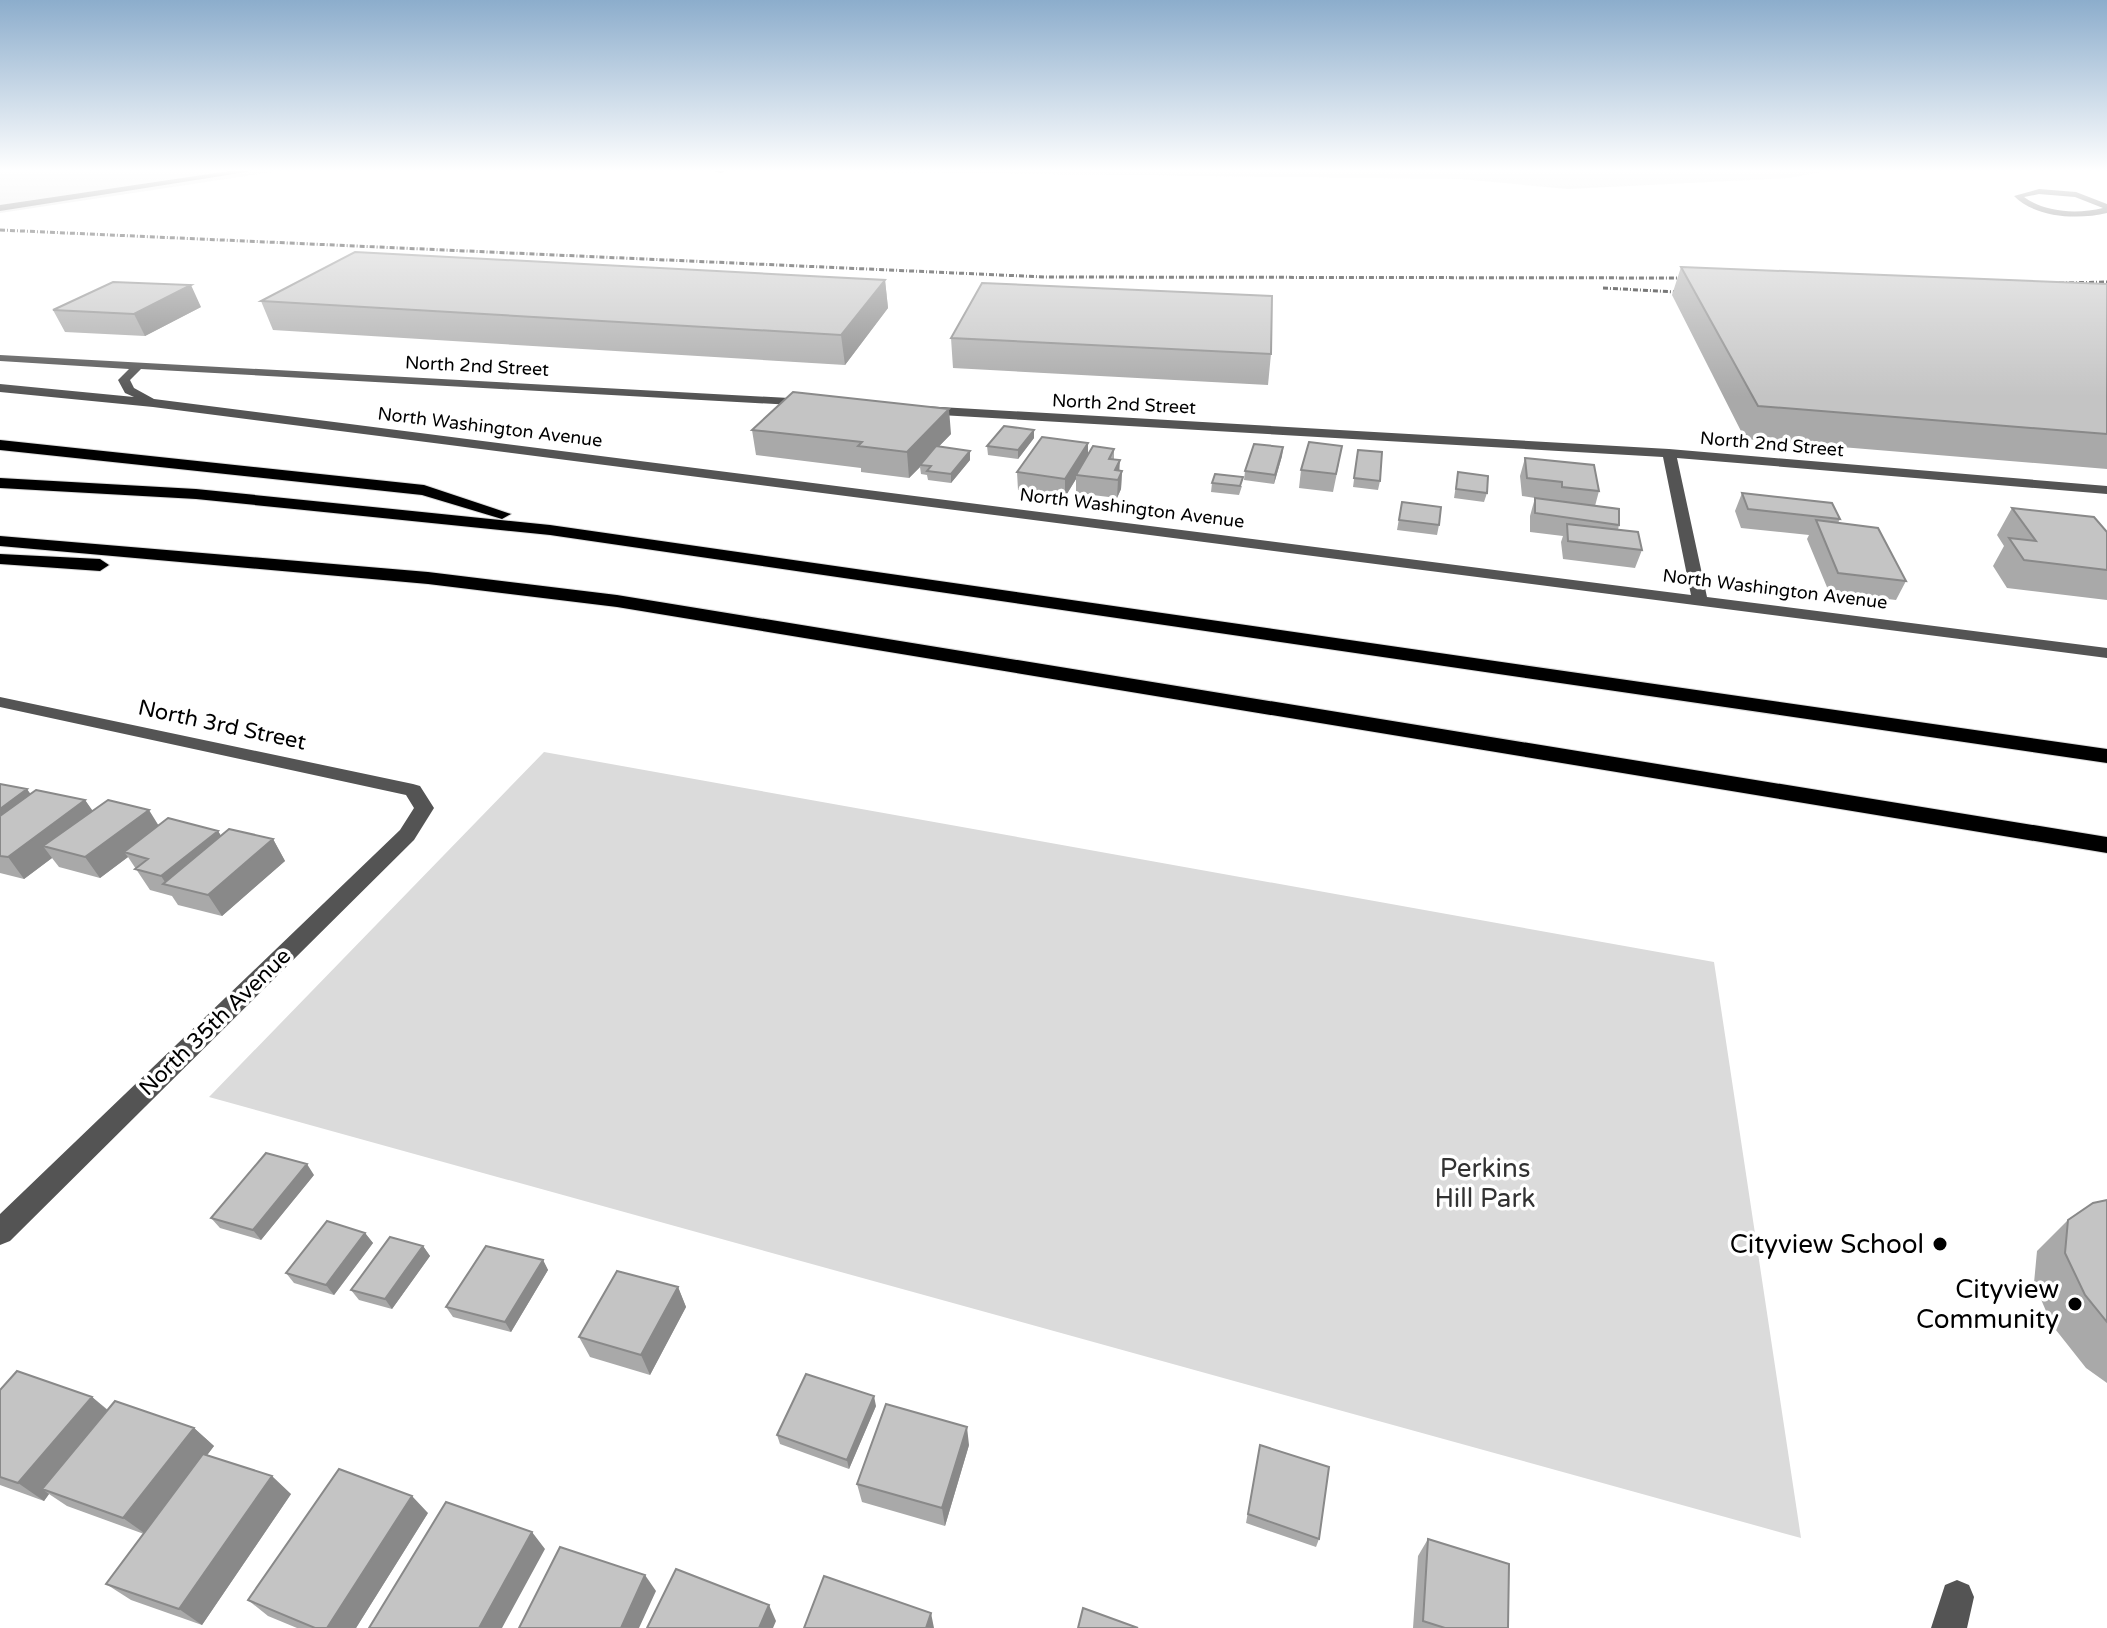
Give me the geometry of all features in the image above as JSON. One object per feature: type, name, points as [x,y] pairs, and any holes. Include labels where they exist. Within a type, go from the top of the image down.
[{"type":"highway","points":[[0,445],[424,490],[550,530]]},
{"type":"highway","points":[[0,483],[196,494],[550,530],[2107,756]]},
{"type":"highway","points":[[0,541],[428,578],[617,601],[2107,845]]},
{"type":"highway","points":[[0,559],[617,601]]},
{"type":"street","points":[[0,358],[139,365]]},
{"type":"street","points":[[139,365],[124,380],[129,390],[153,403]]},
{"type":"street","name":"North 2nd Street","points":[[139,365],[818,404]]},
{"type":"street","name":"North Washington Avenue","points":[[0,388],[153,403],[2107,653]]},
{"type":"street","name":"North 2nd Street","points":[[913,410],[1669,453],[2107,490]]},
{"type":"street","points":[[1669,453],[1700,600]]},
{"type":"street","name":"North 3rd Street","points":[[0,702],[413,790],[424,808]]},
{"type":"street","name":"North 35th Avenue","points":[[0,1232],[407,835],[424,808]]},
{"type":"green space","name":"Perkins Hill Park","points":[[544,752],[1714,962],[1801,1538],[209,1097]]},
{"type":"building","points":[[355,252],[885,280],[841,335],[261,301]]},
{"type":"building","points":[[1681,267],[2107,284],[2107,434],[1758,406]]},
{"type":"building","points":[[113,282],[191,285],[134,314],[53,310]]},
{"type":"building","points":[[982,283],[1272,296],[1271,354],[951,338]]},
{"type":"building","points":[[793,392],[949,409],[907,452],[858,446],[862,442],[752,430]]},
{"type":"building","points":[[1004,426],[1034,430],[1018,450],[987,446]]},
{"type":"building","points":[[1042,437],[1088,443],[1065,479],[1017,472]]},
{"type":"building","points":[[1309,442],[1342,446],[1336,474],[1301,470]]},
{"type":"building","points":[[1254,444],[1283,447],[1275,475],[1245,471]]},
{"type":"building","points":[[936,446],[970,451],[951,474],[927,471],[931,466],[920,465]]},
{"type":"building","points":[[1093,446],[1114,449],[1109,459],[1120,460],[1115,470],[1122,471],[1118,480],[1076,475]]},
{"type":"building","points":[[1358,450],[1382,452],[1380,481],[1354,478]]},
{"type":"building","points":[[1525,458],[1594,465],[1599,491],[1562,487],[1562,482],[1527,478]]},
{"type":"building","points":[[1458,472],[1488,476],[1487,493],[1456,489]]},
{"type":"building","points":[[1215,474],[1243,477],[1240,486],[1212,483]]},
{"type":"building","points":[[1742,493],[1832,503],[1840,519],[1748,509]]},
{"type":"building","points":[[1535,498],[1619,509],[1619,525],[1535,513]]},
{"type":"building","points":[[1402,502],[1441,507],[1439,525],[1399,520]]},
{"type":"building","points":[[2012,508],[2094,517],[2107,532],[2107,570],[2024,560],[2009,538],[2036,541]]},
{"type":"building","points":[[1816,520],[1878,528],[1906,581],[1838,573]]},
{"type":"building","points":[[1567,524],[1638,532],[1642,550],[1568,541]]},
{"type":"building","points":[[0,784],[27,789],[0,809]]},
{"type":"building","points":[[36,790],[85,800],[8,857],[0,856],[0,816]]},
{"type":"building","points":[[108,800],[149,810],[85,857],[43,846]]},
{"type":"building","points":[[168,818],[218,831],[161,876],[135,869],[148,859],[124,852]]},
{"type":"building","points":[[229,829],[273,839],[208,895],[163,884]]},
{"type":"building","points":[[266,1153],[307,1164],[253,1230],[211,1218]]},
{"type":"building","points":[[2107,1200],[2107,1322],[2085,1295],[2065,1253],[2068,1220],[2093,1203]]},
{"type":"building","points":[[327,1221],[365,1233],[326,1285],[286,1273]]},
{"type":"building","points":[[390,1237],[423,1246],[385,1299],[351,1290]]},
{"type":"building","points":[[486,1246],[543,1260],[505,1322],[446,1307]]},
{"type":"building","points":[[617,1271],[678,1287],[641,1355],[579,1337]]},
{"type":"building","points":[[17,1371],[92,1397],[18,1483],[0,1477],[0,1390]]},
{"type":"building","points":[[806,1374],[874,1396],[847,1460],[777,1435]]},
{"type":"building","points":[[115,1401],[194,1428],[123,1518],[42,1489]]},
{"type":"building","points":[[886,1404],[967,1427],[942,1508],[857,1484]]},
{"type":"building","points":[[1260,1445],[1329,1467],[1319,1539],[1248,1514]]},
{"type":"building","points":[[203,1454],[272,1476],[179,1609],[106,1584]]},
{"type":"building","points":[[339,1469],[412,1496],[327,1628],[315,1628],[248,1600]]},
{"type":"building","points":[[446,1502],[532,1532],[479,1628],[369,1628]]},
{"type":"building","points":[[1428,1539],[1509,1564],[1508,1628],[1445,1628],[1423,1621]]},
{"type":"building","points":[[560,1547],[645,1575],[621,1628],[519,1628]]},
{"type":"building","points":[[676,1569],[769,1605],[759,1628],[647,1628]]},
{"type":"building","points":[[824,1576],[931,1613],[926,1628],[804,1628]]},
{"type":"building","points":[[1083,1608],[1138,1628],[1078,1628]]},
{"type":"railway","points":[[333,245],[1045,277],[1699,278]]},
{"type":"railway","points":[[2059,283],[2107,282]]},
{"type":"railway","points":[[1603,288],[1695,293]]},
{"type":"place","name":"Cityview School","points":[[1940,1244]]},
{"type":"place","name":"Cityview Community","points":[[2075,1304]]}]
